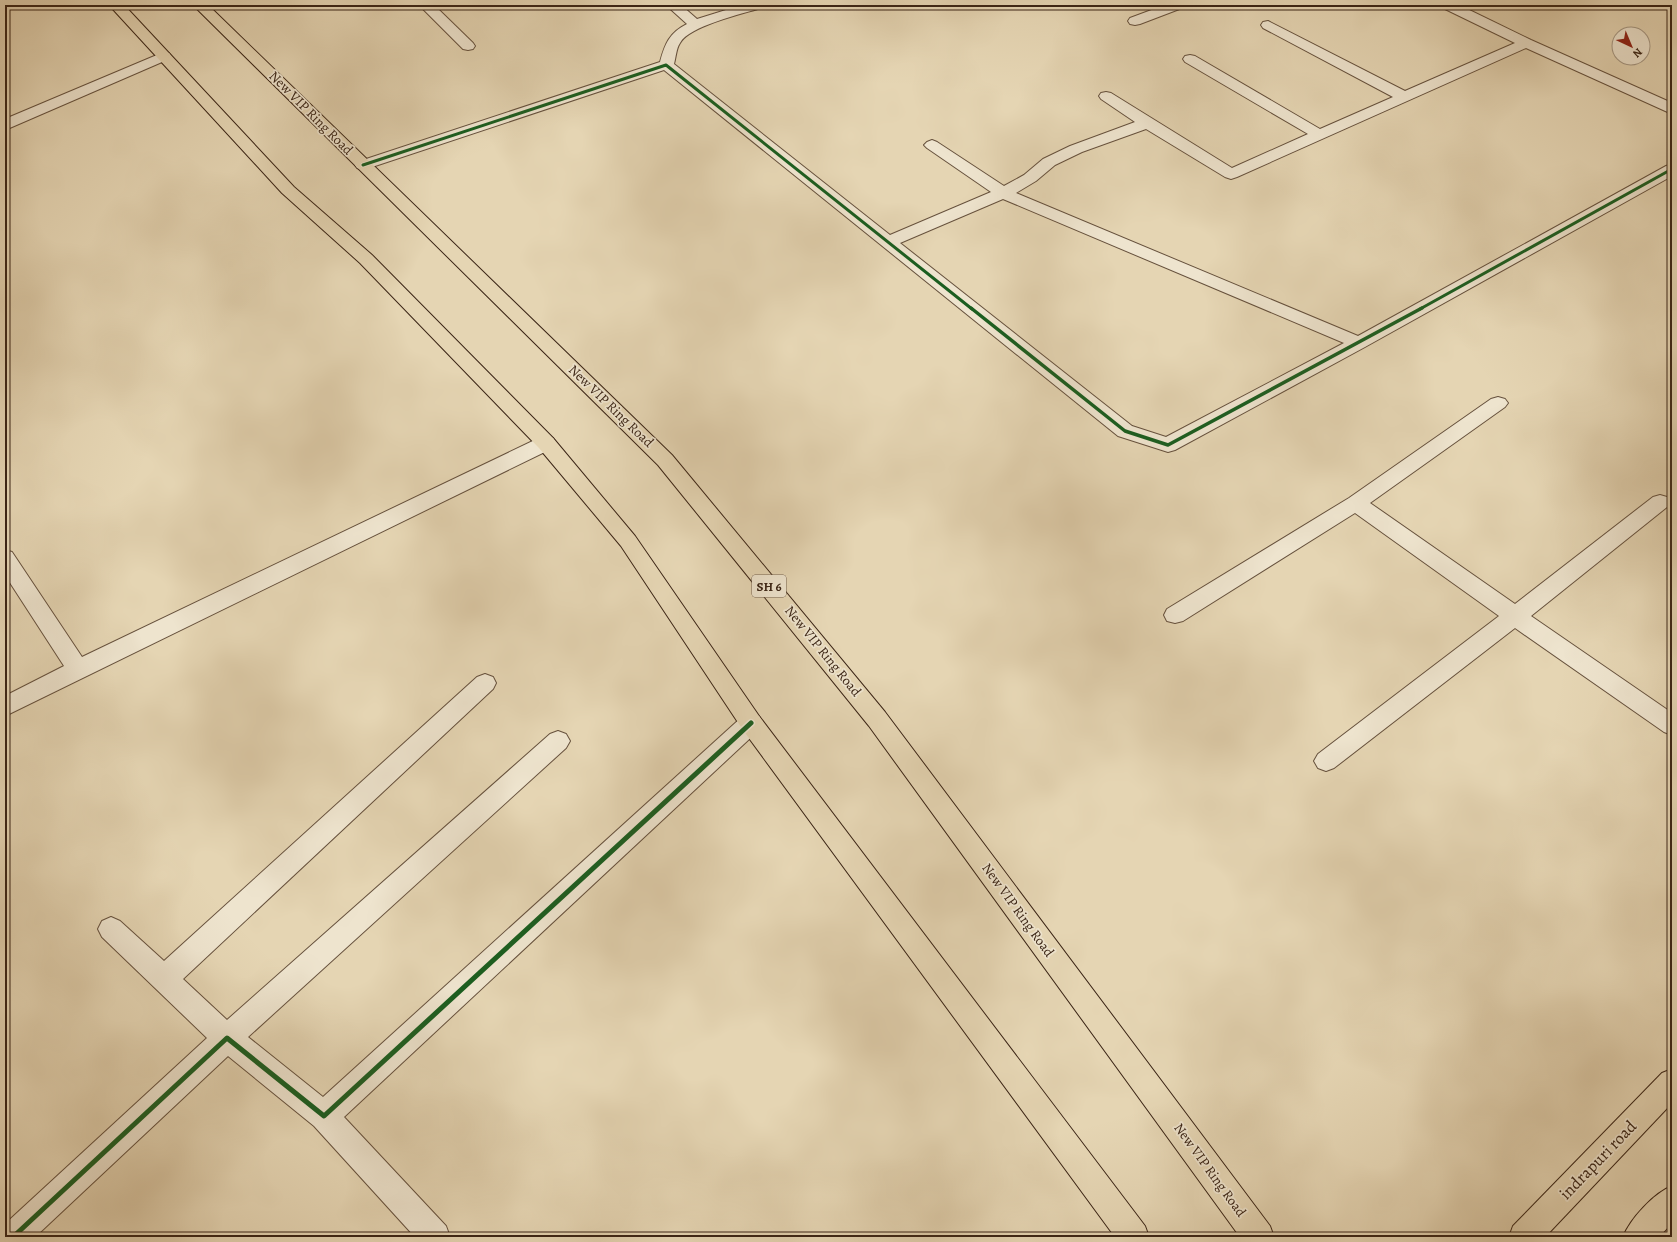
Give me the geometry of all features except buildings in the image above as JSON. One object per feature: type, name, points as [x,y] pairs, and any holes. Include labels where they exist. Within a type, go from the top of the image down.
[{"type":"main road","points":[[116,5],[288,190],[366,259],[546,443],[628,542],[751,723],[1134,1237]]},
{"type":"main road","name":"New VIP Ring Road","points":[[200,5],[665,460],[877,719],[1259,1237]]},
{"type":"main road","name":"indrapuri road","points":[[1524,1237],[1672,1084]]},
{"type":"main road","points":[[1638,1237],[1672,1201]]},
{"type":"street","points":[[426,5],[468,46]]},
{"type":"street","points":[[673,5],[696,25]]},
{"type":"street","points":[[666,65],[674,40],[682,32],[696,25],[756,5]]},
{"type":"street","points":[[1135,21],[1178,5]]},
{"type":"street","points":[[1448,5],[1526,43],[1672,109]]},
{"type":"street","points":[[1268,25],[1405,97]]},
{"type":"street","points":[[1106,96],[1147,123],[1231,174],[1526,43]]},
{"type":"street","points":[[5,125],[164,56]]},
{"type":"street","points":[[1190,59],[1320,135]]},
{"type":"street","points":[[364,165],[666,65]]},
{"type":"street","points":[[666,65],[1125,431],[1168,445],[1359,343],[1672,169]]},
{"type":"street","points":[[888,242],[1003,193],[1030,178],[1049,162],[1062,155],[1147,123]]},
{"type":"street","points":[[932,145],[1003,193],[1359,343]]},
{"type":"street","points":[[1175,615],[1356,503],[1498,403]]},
{"type":"street","points":[[5,707],[78,669],[546,443]]},
{"type":"street","points":[[1326,761],[1515,616],[1660,502]]},
{"type":"street","points":[[1356,503],[1672,725]]},
{"type":"street","points":[[5,558],[78,669]]},
{"type":"street","points":[[164,979],[485,683]]},
{"type":"street","points":[[324,1116],[751,723]]},
{"type":"street","points":[[13,1237],[227,1038],[558,741]]},
{"type":"street","points":[[111,929],[227,1038],[324,1116],[435,1237]]},
{"type":"cycle path","points":[[363,165],[666,65],[1125,431],[1168,445],[1359,343],[1672,169]]},
{"type":"cycle path","points":[[13,1237],[227,1038],[324,1116],[751,723]]}]
